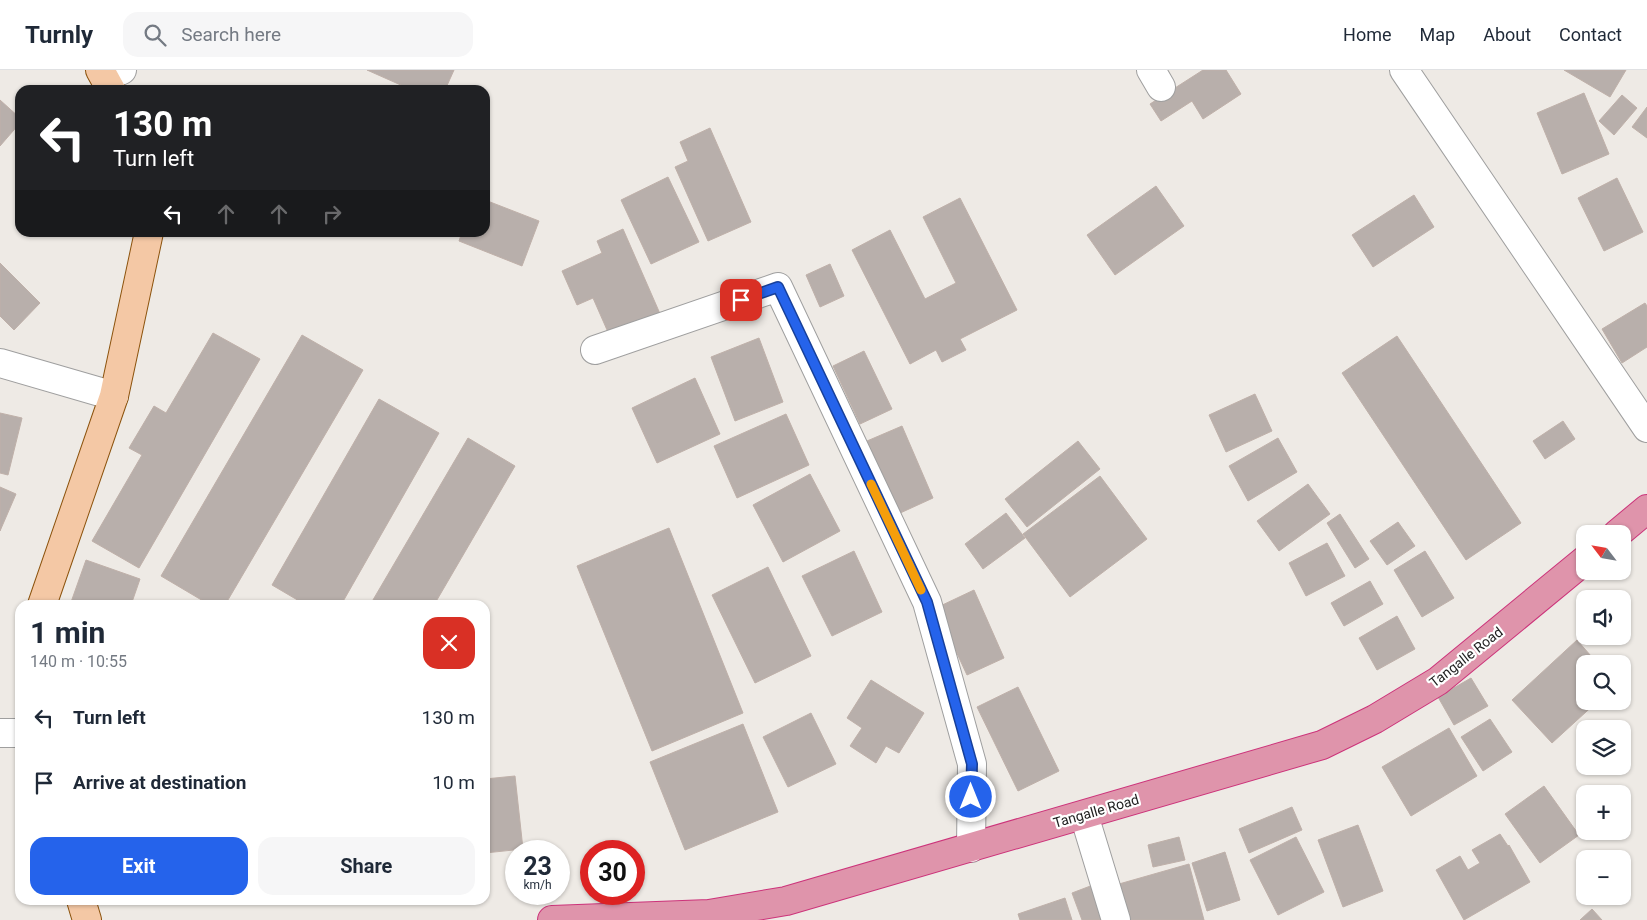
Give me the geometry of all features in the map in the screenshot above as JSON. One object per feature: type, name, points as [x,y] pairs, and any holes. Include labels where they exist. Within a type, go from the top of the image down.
[{"type":"highway","points":[[1628,525],[1647,509]]},
{"type":"highway","name":"Tangalle Road","points":[[552,920],[709,914],[786,902],[1322,745],[1366,723],[1438,681],[1576,567]]},
{"type":"main road","points":[[44,600],[114,396],[148,237]]},
{"type":"main road","points":[[83,905],[88,920]]},
{"type":"street","points":[[1404,70],[1647,428]]},
{"type":"street","points":[[595,350],[778,287],[927,602],[972,764],[971,848]]},
{"type":"street","points":[[0,363],[114,396]]},
{"type":"street","points":[[0,734],[15,733]]},
{"type":"street","points":[[1084,815],[1116,920]]},
{"type":"building","points":[[367,70],[454,70],[447,85],[401,85]]},
{"type":"building","points":[[1203,70],[1226,70],[1241,94],[1203,119],[1192,101],[1161,121],[1150,104]]},
{"type":"building","points":[[1564,70],[1626,70],[1610,97]]},
{"type":"building","points":[[1584,93],[1609,154],[1562,174],[1537,113]]},
{"type":"building","points":[[1622,95],[1637,108],[1614,135],[1599,121]]},
{"type":"building","points":[[0,100],[15,114],[15,129],[0,146]]},
{"type":"building","points":[[1647,107],[1647,138],[1632,127]]},
{"type":"building","points":[[710,128],[751,222],[708,241],[675,167],[688,161],[680,142]]},
{"type":"building","points":[[668,177],[699,242],[651,264],[621,200]]},
{"type":"building","points":[[1617,178],[1643,232],[1604,251],[1578,198]]},
{"type":"building","points":[[1156,186],[1184,226],[1115,275],[1087,235]]},
{"type":"building","points":[[1414,195],[1434,227],[1373,267],[1352,235]]},
{"type":"building","points":[[960,198],[1017,310],[960,339],[966,350],[942,362],[936,350],[910,364],[852,250],[890,230],[925,299],[956,283],[923,217]]},
{"type":"building","points":[[490,202],[539,221],[522,266],[459,241],[460,237],[490,237]]},
{"type":"building","points":[[623,229],[661,316],[611,339],[593,298],[577,305],[562,271],[602,253],[597,241]]},
{"type":"building","points":[[0,263],[40,303],[14,330],[0,316]]},
{"type":"building","points":[[830,264],[844,296],[820,307],[806,275]]},
{"type":"building","points":[[1645,303],[1647,306],[1647,347],[1622,363],[1602,329]]},
{"type":"building","points":[[213,333],[260,359],[139,568],[92,541],[142,455],[129,448],[154,406],[166,413]]},
{"type":"building","points":[[302,335],[363,370],[228,600],[202,600],[161,576]]},
{"type":"building","points":[[1397,336],[1521,523],[1466,560],[1342,373]]},
{"type":"building","points":[[759,338],[783,402],[735,421],[711,357]]},
{"type":"building","points":[[864,351],[892,409],[860,424],[833,366]]},
{"type":"building","points":[[695,378],[720,434],[657,463],[632,408]]},
{"type":"building","points":[[1255,394],[1272,431],[1226,452],[1209,415]]},
{"type":"building","points":[[379,399],[439,433],[344,600],[298,600],[272,585]]},
{"type":"building","points":[[0,413],[22,418],[8,475],[0,473]]},
{"type":"building","points":[[786,414],[809,465],[737,498],[714,446]]},
{"type":"building","points":[[1563,421],[1575,439],[1545,459],[1533,441]]},
{"type":"building","points":[[902,426],[933,498],[898,514],[867,441]]},
{"type":"building","points":[[468,438],[515,466],[437,600],[373,600]]},
{"type":"building","points":[[1278,438],[1297,472],[1248,501],[1229,466]]},
{"type":"building","points":[[1078,441],[1100,469],[1027,527],[1005,499]]},
{"type":"building","points":[[810,474],[840,531],[783,562],[753,505]]},
{"type":"building","points":[[1100,476],[1147,539],[1070,597],[1023,534]]},
{"type":"building","points":[[1308,484],[1330,514],[1279,551],[1257,521]]},
{"type":"building","points":[[0,487],[16,494],[0,531]]},
{"type":"building","points":[[1006,513],[1025,538],[983,569],[965,544]]},
{"type":"building","points":[[1340,514],[1369,559],[1355,568],[1327,523]]},
{"type":"building","points":[[1398,522],[1415,546],[1387,565],[1370,541]]},
{"type":"building","points":[[669,528],[743,713],[652,751],[577,566]]},
{"type":"building","points":[[1327,543],[1345,576],[1306,596],[1289,563]]},
{"type":"building","points":[[854,551],[882,612],[832,636],[802,576]]},
{"type":"building","points":[[1425,551],[1454,598],[1422,617],[1394,570]]},
{"type":"building","points":[[86,560],[140,579],[133,600],[72,600]]},
{"type":"building","points":[[768,567],[811,656],[755,683],[712,595]]},
{"type":"building","points":[[1370,581],[1383,604],[1344,626],[1331,603]]},
{"type":"building","points":[[974,590],[1004,658],[967,675],[936,608]]},
{"type":"building","points":[[1397,616],[1415,649],[1377,670],[1359,638]]},
{"type":"building","points":[[1576,641],[1576,645],[1581,645],[1590,655],[1576,655],[1576,710],[1588,710],[1552,743],[1512,700]]},
{"type":"building","points":[[1471,678],[1488,706],[1454,725],[1438,697]]},
{"type":"building","points":[[871,680],[924,713],[899,753],[886,746],[876,763],[850,746],[862,728],[847,718]]},
{"type":"building","points":[[1018,687],[1059,771],[1018,791],[977,707]]},
{"type":"building","points":[[811,713],[836,764],[788,787],[763,737]]},
{"type":"building","points":[[1490,719],[1512,752],[1483,771],[1461,737]]},
{"type":"building","points":[[743,724],[778,812],[685,850],[650,762]]},
{"type":"building","points":[[1449,728],[1477,776],[1411,816],[1382,767]]},
{"type":"building","points":[[515,776],[522,840],[505,840],[505,851],[490,852],[490,778]]},
{"type":"building","points":[[1544,786],[1576,831],[1576,837],[1540,863],[1505,814]]},
{"type":"building","points":[[1292,807],[1302,830],[1249,853],[1239,829]]},
{"type":"building","points":[[1358,825],[1383,891],[1343,907],[1318,840]]},
{"type":"building","points":[[1500,834],[1509,845],[1530,882],[1464,920],[1436,870],[1460,856],[1468,870],[1480,863],[1472,850]]},
{"type":"building","points":[[1179,837],[1185,860],[1153,867],[1148,845]]},
{"type":"building","points":[[1296,837],[1324,892],[1278,915],[1250,860]]},
{"type":"building","points":[[1225,852],[1240,900],[1207,911],[1192,863]]},
{"type":"building","points":[[1189,864],[1204,920],[1130,920],[1119,884]]},
{"type":"building","points":[[1093,885],[1106,920],[1082,920],[1072,893]]},
{"type":"building","points":[[1065,898],[1072,920],[1020,920],[1018,914]]},
{"type":"building","points":[[1592,909],[1602,920],[1580,920]]},
{"type":"slow traffic","points":[[871,484],[921,590]]},
{"type":"route","points":[[741,300],[778,287],[927,602],[972,764],[971,797]]}]
